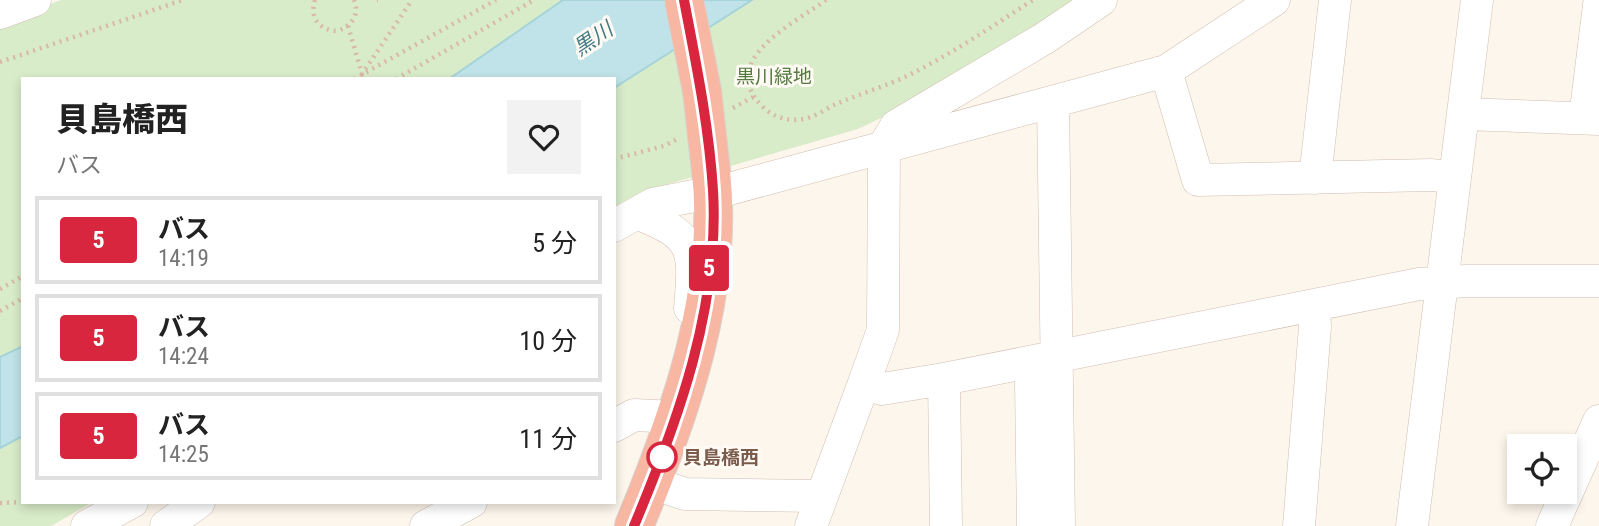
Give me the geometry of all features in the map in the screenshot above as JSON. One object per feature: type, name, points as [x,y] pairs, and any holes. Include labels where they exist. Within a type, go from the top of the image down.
[{"type":"highway","points":[[635,526],[690,372],[702,321],[709,268],[712,181],[702,91],[684,0]]},
{"type":"street","points":[[0,13],[35,0]]},
{"type":"street","points":[[811,526],[883,330],[884,146],[896,126],[919,110],[1045,38],[1101,0]]},
{"type":"street","points":[[627,220],[653,204],[712,181],[884,146],[1166,71],[1274,0]]},
{"type":"street","points":[[1315,178],[1335,0]]},
{"type":"street","points":[[1412,526],[1477,0]]},
{"type":"street","points":[[1464,114],[1592,119],[1599,5]]},
{"type":"street","points":[[1166,71],[1198,180],[1455,178]]},
{"type":"street","points":[[1053,102],[1059,526]]},
{"type":"street","points":[[627,220],[674,229],[689,252],[693,272],[688,321],[690,372]]},
{"type":"street","points":[[864,383],[882,389],[944,379],[1056,354],[1442,282],[1599,281]]},
{"type":"street","points":[[1299,526],[1315,327],[1314,305]]},
{"type":"street","points":[[944,379],[946,526]]},
{"type":"street","points":[[1031,383],[1033,526]]},
{"type":"street","points":[[616,425],[634,415],[676,417]]},
{"type":"street","points":[[1552,526],[1599,421]]},
{"type":"street","points":[[652,483],[685,494],[821,496]]},
{"type":"street","points":[[87,526],[128,504]]},
{"type":"street","points":[[166,526],[196,504]]},
{"type":"street","points":[[426,526],[467,504]]},
{"type":"path","points":[[0,62],[183,0]]},
{"type":"path","points":[[315,0],[313,14],[322,28],[338,31],[348,26],[356,13],[356,1]]},
{"type":"path","points":[[362,74],[412,0]]},
{"type":"path","points":[[357,77],[496,0]]},
{"type":"path","points":[[399,77],[534,0]]},
{"type":"path","points":[[826,0],[771,37],[754,55],[749,80],[752,92],[759,103],[779,118],[792,120],[815,116],[915,72],[962,46],[1033,0]]},
{"type":"path","points":[[348,26],[362,74]]},
{"type":"path","points":[[0,289],[21,277]]},
{"type":"path","points":[[0,311],[21,299]]},
{"type":"path","points":[[0,503],[21,502]]},
{"type":"green space","points":[[61,0],[563,0],[452,77],[21,77],[21,347],[0,357],[0,22]]},
{"type":"green space","name":"黒川緑地","points":[[752,0],[1086,0],[950,85],[858,129],[641,192],[616,206],[616,87]]},
{"type":"green space","points":[[21,437],[21,504],[90,504],[51,526],[0,526],[0,448]]},
{"type":"water","name":"黒川","points":[[563,0],[752,0],[616,87],[616,77],[452,77]]},
{"type":"water","points":[[21,347],[21,437],[0,448],[0,357]]},
{"type":"bus line","name":"5","points":[[634,526],[676,417],[690,372],[702,321],[713,229],[708,138],[702,91],[684,0]]},
{"type":"place","name":"貝島橋西","points":[[662,457]]}]
